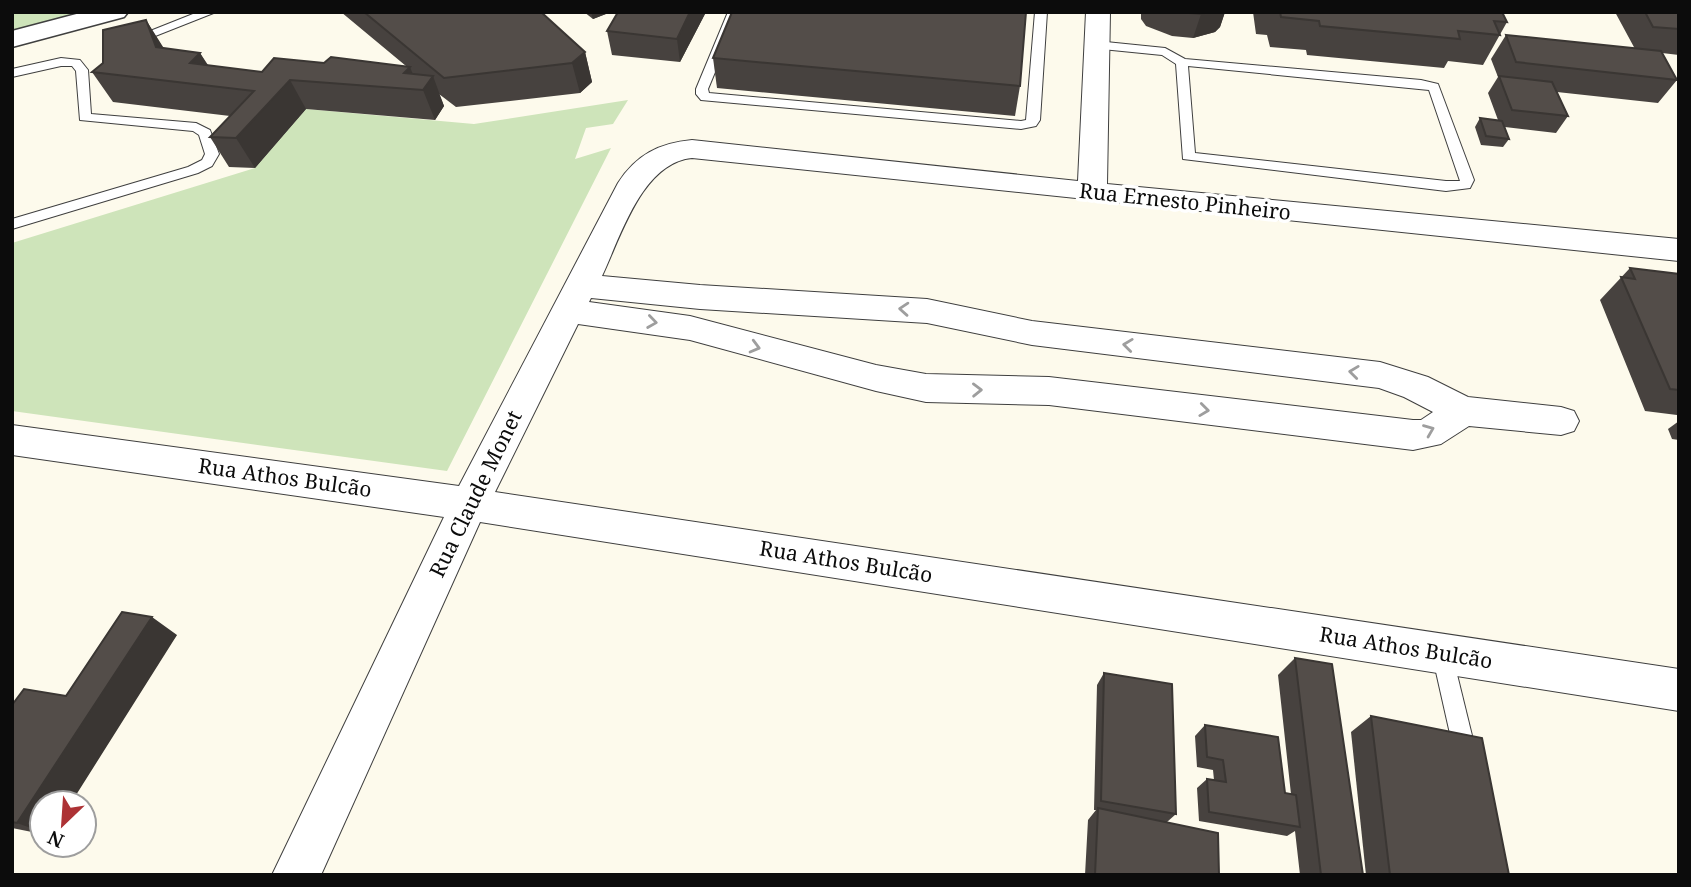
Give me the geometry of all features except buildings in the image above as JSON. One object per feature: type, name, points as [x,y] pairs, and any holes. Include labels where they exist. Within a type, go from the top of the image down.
[{"type":"street","points":[[12,39],[78,24],[114,12]]},
{"type":"street","points":[[1092,192],[1097,12]]},
{"type":"street","name":"Rua Ernesto Pinheiro","points":[[692,149],[1679,250]]},
{"type":"street","name":"Rua Claude Monet","points":[[296,875],[469,504],[634,183],[657,157],[673,151],[692,149]]},
{"type":"street","points":[[574,298],[695,312],[927,311],[1032,332],[1380,376],[1416,387],[1463,411],[1561,421]]},
{"type":"street","points":[[695,312],[876,378],[926,388],[1049,391],[1413,436],[1428,433],[1463,411]]},
{"type":"street","name":"Rua Athos Bulcão","points":[[12,440],[469,504],[1679,690]]},
{"type":"lane","points":[[126,43],[210,12]]},
{"type":"lane","points":[[734,12],[702,89],[702,94],[706,97],[1021,125],[1033,120],[1041,12]]},
{"type":"lane","points":[[1096,45],[1165,52],[1182,61],[1434,87],[1467,180],[1465,185],[1446,186],[1188,156],[1182,61]]},
{"type":"lane","points":[[12,73],[61,62],[76,63],[82,70],[85,117],[196,127],[205,133],[212,154],[207,163],[193,170],[12,224]]},
{"type":"lane","points":[[1442,654],[1471,777]]},
{"type":"green space","points":[[12,12],[105,12],[12,32]]},
{"type":"green space","points":[[628,100],[613,124],[586,128],[575,159],[611,148],[447,471],[12,411],[12,243],[255,168],[306,109],[474,124]]}]
